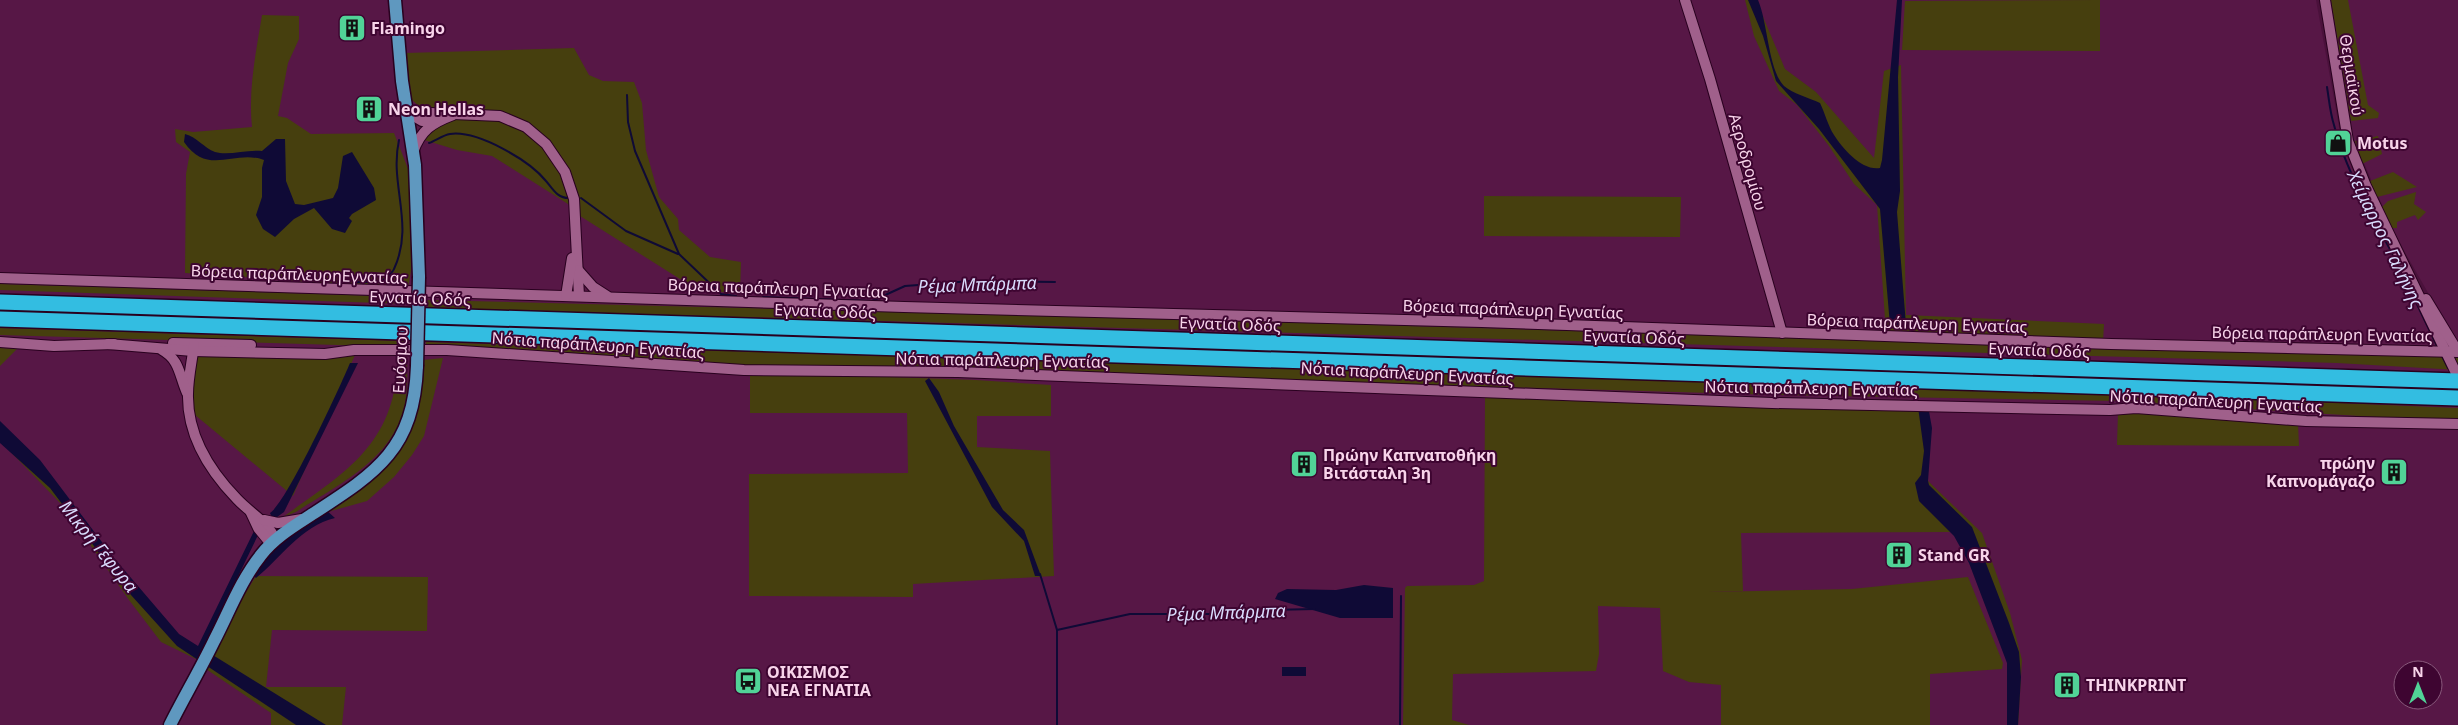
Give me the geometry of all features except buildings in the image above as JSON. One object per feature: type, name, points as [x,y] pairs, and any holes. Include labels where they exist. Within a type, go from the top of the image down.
[{"type":"highway","name":"Εγνατία Οδός","points":[[0,302],[2455,379]]},
{"type":"highway","points":[[0,319],[2458,398]]},
{"type":"main road","name":"Ευόσμου","points":[[170,725],[249,572],[263,552],[305,518],[371,475],[393,450],[408,422],[413,404],[417,366],[418,224],[413,153],[394,0]]},
{"type":"street","name":"Αεροδρομίου","points":[[1684,0],[1710,79],[1782,333]]},
{"type":"street","name":"Θερμαϊκού","points":[[2325,0],[2348,141],[2366,186],[2416,289],[2445,352],[2455,379]]},
{"type":"street","points":[[407,112],[488,114],[512,120],[539,137],[546,144],[558,159],[574,199],[579,296]]},
{"type":"street","points":[[407,112],[422,121],[437,121]]},
{"type":"street","points":[[413,153],[421,133],[437,121],[456,113]]},
{"type":"street","points":[[566,296],[575,242]]},
{"type":"street","points":[[578,270],[593,287],[611,297]]},
{"type":"street","name":"Βόρεια παράπλευρηΕγνατίας","points":[[0,278],[246,288],[566,296]]},
{"type":"street","name":"Θερμαϊκού","points":[[2416,289],[2426,299],[2458,352]]},
{"type":"street","name":"Βόρεια παράπλευρη Εγνατίας","points":[[566,296],[1482,322],[2111,344],[2458,352]]},
{"type":"street","name":"Νότια παράπλευρη Εγνατίας","points":[[0,342],[54,346],[108,344],[325,354],[354,350],[447,350],[744,370],[978,372],[1801,404],[2110,410],[2136,408],[2312,421],[2458,424]]},
{"type":"street","name":"Νότια παράπλευρη Εγνατίας","points":[[108,344],[159,348],[190,348]]},
{"type":"street","points":[[159,348],[172,355],[188,394]]},
{"type":"street","points":[[182,381],[190,348]]},
{"type":"street","points":[[190,348],[188,394],[192,426],[204,457],[232,494],[251,513],[264,520],[292,522],[305,518]]},
{"type":"street","points":[[251,513],[258,528],[274,542]]},
{"type":"street","points":[[264,520],[274,542]]},
{"type":"shaded area","points":[[0,0],[2316,0],[2342,143],[2352,168],[2458,384],[2458,725],[0,725]]},
{"type":"shaded area","points":[[1745,0],[1756,0],[1785,69],[1816,92],[1874,158],[1884,71],[1901,65],[1906,315],[2104,324],[2103,342],[1886,333],[1877,205],[1854,184],[1829,146],[1797,105],[1779,91],[1754,36]]},
{"type":"shaded area","points":[[2100,0],[2100,51],[1902,50],[1905,1]]},
{"type":"shaded area","points":[[2331,0],[2458,0],[2458,345],[2395,235],[2351,133]]},
{"type":"shaded area","points":[[2331,0],[2348,0],[2368,105],[2379,113],[2378,118],[2351,121]]},
{"type":"shaded area","points":[[262,15],[299,16],[299,39],[288,63],[278,116],[287,118],[311,134],[394,133],[412,179],[415,246],[408,289],[185,273],[186,174],[190,152],[176,142],[175,129],[193,132],[252,127],[252,85]]},
{"type":"shaded area","points":[[574,48],[589,75],[603,81],[634,82],[642,103],[646,150],[659,197],[678,219],[679,230],[710,257],[741,262],[740,293],[699,291],[580,216],[568,204],[492,156],[457,150],[421,139],[424,111],[411,99],[405,53]]},
{"type":"shaded area","points":[[2378,136],[2382,154],[2362,164],[2355,141]]},
{"type":"shaded area","points":[[2393,172],[2417,187],[2377,197],[2370,181]]},
{"type":"shaded area","points":[[2416,192],[2414,204],[2426,212],[2418,220],[2415,215],[2397,222],[2397,228],[2392,228],[2380,209],[2388,201]]},
{"type":"shaded area","points":[[1484,196],[1681,197],[1680,237],[1484,236]]},
{"type":"shaded area","points":[[0,284],[410,297],[410,304],[0,290]]},
{"type":"shaded area","points":[[427,300],[1682,334],[2146,350],[2413,355],[2458,357],[2458,370],[2337,363],[428,308]]},
{"type":"shaded area","points":[[0,309],[1238,348],[1238,352],[0,312]]},
{"type":"shaded area","points":[[0,328],[404,341],[405,347],[0,335]]},
{"type":"shaded area","points":[[426,342],[2030,390],[2458,408],[2458,422],[2118,401],[1779,395],[646,362],[425,350]]},
{"type":"shaded area","points":[[0,348],[17,349],[0,366]]},
{"type":"shaded area","points":[[1390,354],[2458,387],[2458,392],[1390,357]]},
{"type":"shaded area","points":[[193,355],[355,355],[293,496],[189,410]]},
{"type":"shaded area","points":[[398,356],[407,356],[407,393],[401,419],[391,437],[379,453],[349,479],[296,512],[283,517],[347,469],[364,452],[378,433],[388,412],[395,386]]},
{"type":"shaded area","points":[[443,358],[424,436],[412,455],[394,477],[367,501],[317,515],[367,484],[394,458],[413,426],[419,400],[423,360]]},
{"type":"shaded area","points":[[750,372],[976,380],[1051,385],[1051,416],[977,416],[977,447],[1050,451],[1054,576],[913,584],[913,597],[749,596],[749,474],[908,473],[907,413],[750,413]]},
{"type":"shaded area","points":[[1490,395],[1918,407],[1927,412],[1926,479],[1982,533],[2010,613],[2022,660],[2018,725],[2008,725],[2012,661],[1973,554],[1952,532],[1741,533],[1743,591],[1708,592],[1852,589],[1968,577],[2003,663],[2002,669],[1930,674],[1930,725],[1721,725],[1721,685],[1689,682],[1663,671],[1660,608],[1598,606],[1599,654],[1596,671],[1453,674],[1452,720],[1469,725],[1403,725],[1405,588],[1407,586],[1474,585],[1484,581],[1485,398]]},
{"type":"shaded area","points":[[2118,412],[2298,423],[2299,446],[2117,445]]},
{"type":"shaded area","points":[[0,429],[19,447],[165,627],[207,655],[256,576],[428,577],[427,631],[272,630],[266,687],[346,687],[342,725],[271,725],[271,713],[200,665],[202,662],[161,642],[63,506],[0,441]]},
{"type":"water","points":[[1748,0],[1758,0],[1771,57],[1784,86],[1820,103],[1832,131],[1842,146],[1860,163],[1873,168],[1880,168],[1897,0],[1902,0],[1898,77],[1900,191],[1897,212],[1906,325],[1890,325],[1880,209],[1819,129],[1776,81],[1763,36]]},
{"type":"water","points":[[185,134],[211,150],[220,153],[262,151],[276,139],[285,139],[286,181],[295,204],[304,205],[333,198],[338,188],[343,156],[352,152],[374,188],[376,200],[352,214],[349,218],[352,221],[345,233],[332,229],[314,208],[294,219],[275,237],[263,229],[256,215],[262,197],[262,168],[264,160],[242,157],[222,160],[202,158],[184,142]]},
{"type":"water","points":[[350,363],[358,363],[284,512],[273,520],[270,513],[278,504],[300,467]]},
{"type":"water","points":[[929,378],[939,392],[954,426],[1003,510],[1024,530],[1041,576],[1035,576],[1024,541],[992,507],[925,381]]},
{"type":"water","points":[[1928,406],[1932,428],[1929,485],[1972,527],[2019,652],[2021,677],[2018,725],[2007,725],[2007,663],[1969,563],[1954,536],[1919,501],[1915,483],[1921,475],[1924,451],[1918,407]]},
{"type":"water","name":"Μικρή Γέφυρα","points":[[0,421],[40,460],[114,558],[179,634],[198,646],[254,531],[258,535],[203,649],[326,725],[296,725],[177,646],[131,595],[50,488],[0,443]]},
{"type":"water","points":[[325,509],[335,518],[323,522],[302,535],[256,578],[252,574],[262,551]]},
{"type":"water","points":[[1364,585],[1393,588],[1393,618],[1340,618],[1275,599],[1278,593],[1287,589],[1336,590]]},
{"type":"water","points":[[1282,667],[1306,667],[1306,676],[1282,676]]},
{"type":"waterway","name":"Χείμαρρος Γαλήνης","points":[[2327,87],[2333,120],[2345,159],[2361,195],[2397,262]]},
{"type":"waterway","points":[[627,95],[628,122],[635,151],[679,254],[721,294],[736,296]]},
{"type":"waterway","points":[[429,143],[450,134],[461,134],[488,142],[528,164],[558,195],[569,198]]},
{"type":"waterway","points":[[356,282],[381,282],[393,271],[400,252],[402,220],[397,173],[399,140]]},
{"type":"waterway","points":[[581,198],[626,231],[678,254]]},
{"type":"waterway","name":"Ρέμα Μπάρμπα","points":[[763,297],[872,301],[905,286],[972,281],[1055,282]]},
{"type":"waterway","name":"Χείμαρρος Γαλήνης","points":[[2413,296],[2438,348]]},
{"type":"waterway","name":"Χείμαρρος Γαλήνης","points":[[2441,354],[2448,368]]},
{"type":"waterway","name":"Ρέμα Μπάρμπα","points":[[1040,574],[1057,630],[1057,725]]},
{"type":"waterway","name":"Ρέμα Μπάρμπα","points":[[1400,725],[1401,596]]},
{"type":"waterway","name":"Ρέμα Μπάρμπα","points":[[1057,630],[1130,614],[1244,614],[1270,610],[1315,609]]},
{"type":"place","name":"Flamingo","points":[[352,28]]},
{"type":"place","name":"Neon Hellas","points":[[369,109]]},
{"type":"place","name":"Motus","points":[[2338,143]]},
{"type":"place","name":"Πρώην Καπναποθήκη Βιτάσταλη 3η","points":[[1304,464]]},
{"type":"place","name":"πρώην Καπνομάγαζο","points":[[2394,472]]},
{"type":"place","name":"Stand GR","points":[[1899,555]]},
{"type":"place","name":"ΟΙΚΙΣΜΟΣ ΝΕΑ ΕΓΝΑΤΙΑ","points":[[748,681]]},
{"type":"place","name":"THINKPRINT","points":[[2067,685]]}]
